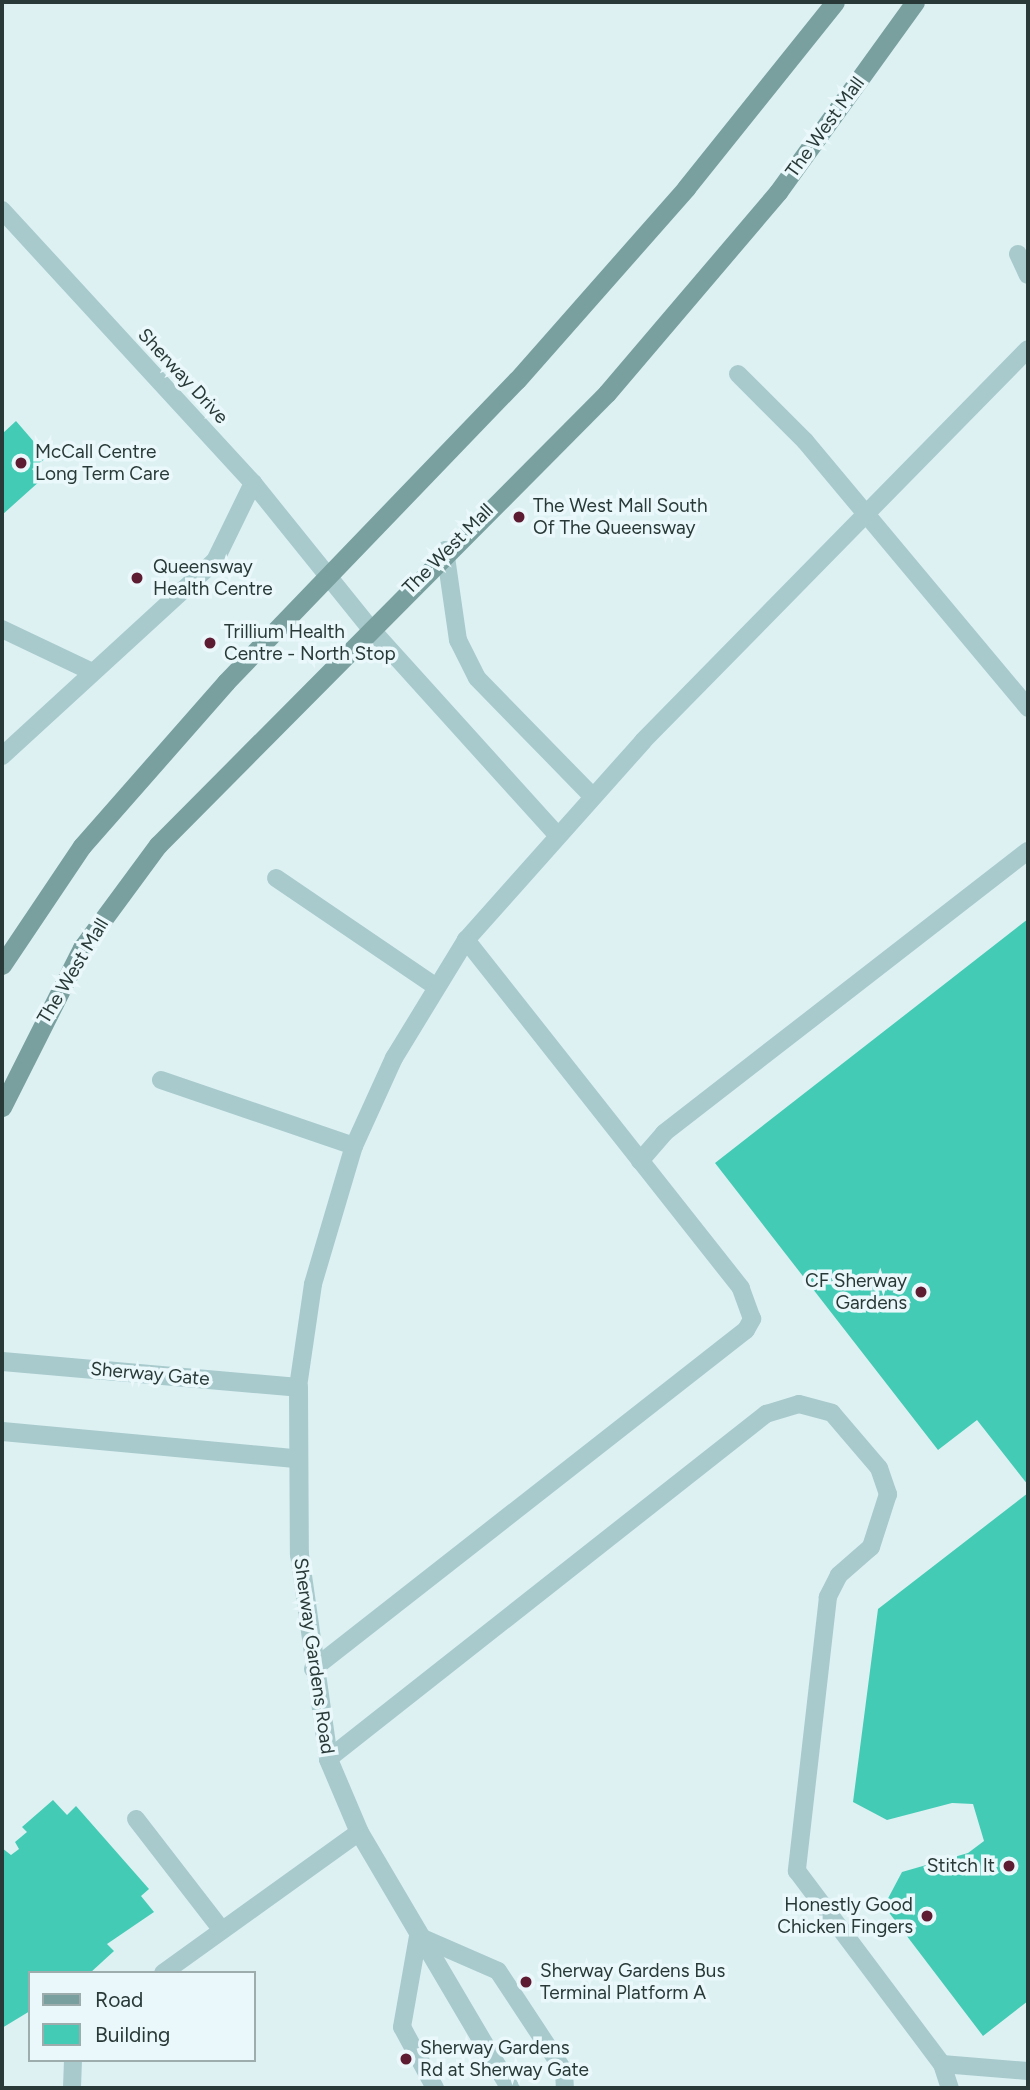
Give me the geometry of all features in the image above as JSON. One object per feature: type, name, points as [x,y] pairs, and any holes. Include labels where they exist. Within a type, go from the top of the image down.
[{"type":"main road","points":[[2,965],[82,846],[327,577],[526,370],[686,188],[835,2]]},
{"type":"main road","name":"The West Mall","points":[[2,1107],[82,948],[158,845],[445,550],[607,393],[778,192],[915,2]]},
{"type":"street","name":"Sherway Gate","points":[[2,1361],[298,1387]]},
{"type":"street","name":"Sherway Gardens Road","points":[[298,1387],[295,1458],[313,1669],[328,1759],[359,1832],[510,2088]]},
{"type":"street","points":[[2,1431],[295,1458]]},
{"type":"lane","name":"Sherway Drive","points":[[2,210],[253,483],[371,629],[556,834]]},
{"type":"lane","points":[[1018,254],[1028,275]]},
{"type":"lane","points":[[298,1387],[313,1284],[354,1146],[435,986],[466,940],[592,796],[1028,349]]},
{"type":"lane","points":[[738,374],[806,441],[1028,708]]},
{"type":"lane","points":[[2,756],[90,671],[215,561],[253,483]]},
{"type":"lane","points":[[445,550],[458,640],[477,678],[592,796]]},
{"type":"lane","points":[[2,629],[90,671]]},
{"type":"lane","points":[[640,1161],[664,1133],[1028,851]]},
{"type":"lane","points":[[276,878],[435,986]]},
{"type":"lane","points":[[313,1669],[746,1331],[751,1319],[741,1289],[466,940]]},
{"type":"lane","points":[[161,1080],[354,1146]]},
{"type":"lane","points":[[328,1759],[766,1414],[799,1404],[832,1413],[879,1468],[888,1494],[871,1547],[839,1576],[828,1597],[797,1871],[942,2064],[950,2088]]},
{"type":"lane","points":[[136,1819],[222,1929]]},
{"type":"lane","points":[[166,1971],[359,1832]]},
{"type":"lane","points":[[435,2088],[402,2027],[418,1936],[499,1971],[564,2071],[565,2088]]},
{"type":"lane","points":[[72,2088],[74,2062]]},
{"type":"lane","points":[[942,2064],[1028,2071]]},
{"type":"building","name":"McCall Centre Long Term Care","points":[[16,421],[47,457],[32,469],[41,480],[2,515],[2,434]]},
{"type":"building","name":"CF Sherway Gardens","points":[[1028,919],[1028,1485],[977,1420],[938,1450],[715,1163]]},
{"type":"building","points":[[1028,1493],[1028,2001],[983,2036],[884,1906],[902,1872],[968,1853],[984,1841],[973,1804],[952,1803],[887,1820],[853,1802],[878,1609]]},
{"type":"building","points":[[53,1800],[67,1815],[76,1806],[149,1889],[141,1896],[154,1912],[107,1944],[114,1951],[92,1971],[28,1971],[28,2012],[2,2028],[2,1848],[11,1855],[19,1849],[15,1842],[27,1832],[22,1827]]},
{"type":"place","name":"McCall Centre Long Term Care","points":[[21,463]]},
{"type":"place","name":"The West Mall South Of The Queensway","points":[[519,517]]},
{"type":"place","name":"Queensway Health Centre","points":[[137,578]]},
{"type":"place","name":"Trillium Health Centre - North Stop","points":[[210,643]]},
{"type":"place","name":"CF Sherway Gardens","points":[[921,1292]]},
{"type":"place","name":"Stitch It","points":[[1009,1866]]},
{"type":"place","name":"Honestly Good Chicken Fingers","points":[[927,1916]]},
{"type":"place","name":"Sherway Gardens Bus Terminal Platform A","points":[[526,1982]]},
{"type":"place","name":"Sherway Gardens Rd at Sherway Gate","points":[[406,2059]]}]
